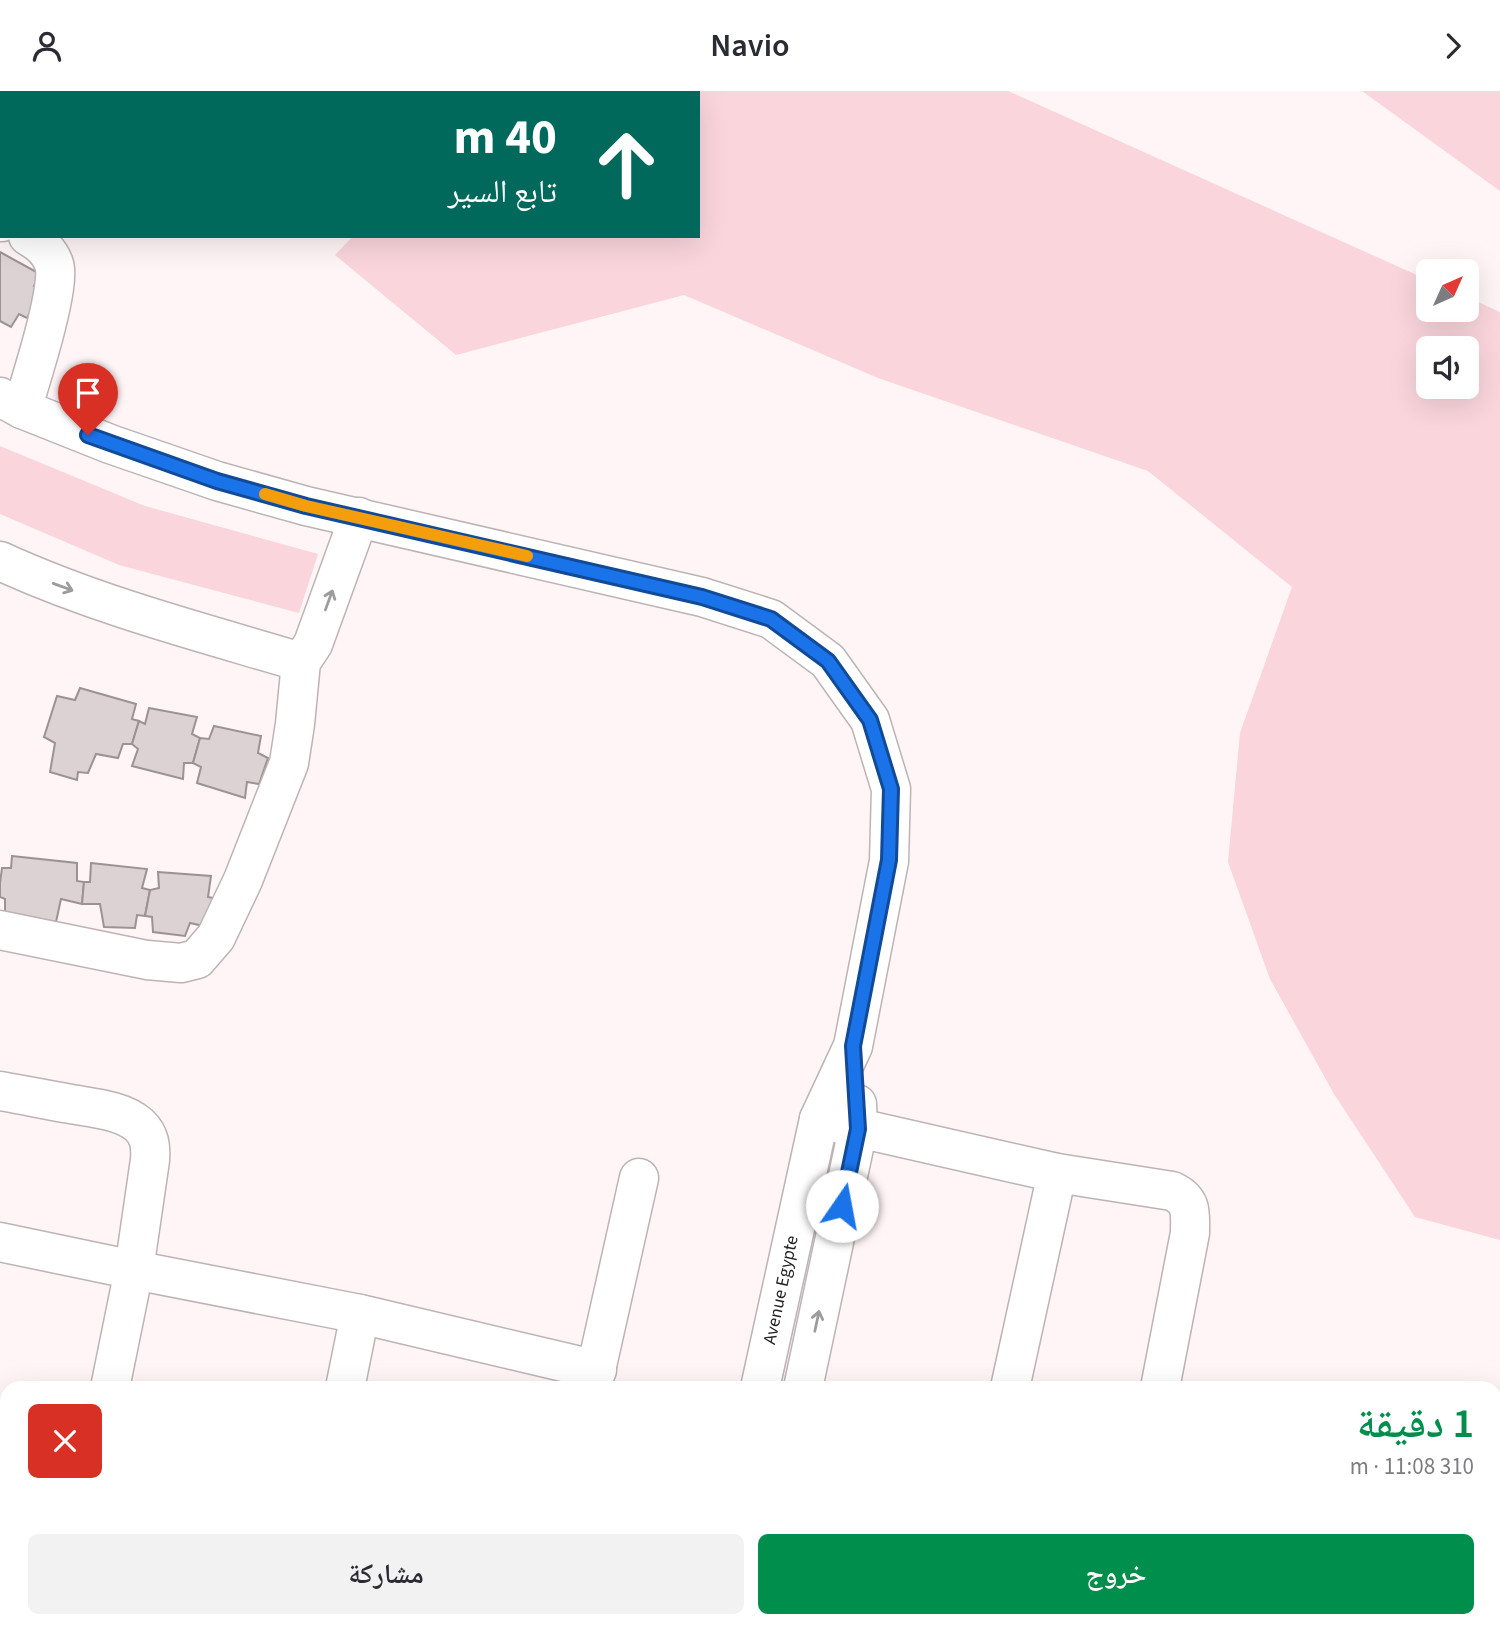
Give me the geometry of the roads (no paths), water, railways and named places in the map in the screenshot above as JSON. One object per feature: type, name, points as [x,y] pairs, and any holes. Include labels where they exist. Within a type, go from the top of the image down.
[{"type":"street","points":[[32,238],[47,250],[56,266],[53,299],[11,403],[110,444],[217,481],[306,506],[702,597],[771,619],[828,661],[870,720],[891,789],[889,860],[853,1046],[858,1129],[804,1381]]},
{"type":"street","points":[[0,930],[148,960],[181,963],[197,959],[216,937],[243,880],[289,764],[301,662],[313,644],[359,517]]},
{"type":"street","points":[[0,561],[25,573],[111,604],[301,662]]},
{"type":"street","name":"Avenue Egypte","points":[[762,1381],[819,1119],[853,1046]]},
{"type":"street","points":[[0,1091],[108,1111],[127,1117],[141,1126],[148,1137],[151,1146],[134,1270],[111,1381]]},
{"type":"street","points":[[819,1119],[1057,1173],[1172,1191],[1180,1195],[1190,1210],[1190,1233],[1161,1381]]},
{"type":"street","points":[[1012,1381],[1057,1173]]},
{"type":"street","points":[[0,1242],[360,1314],[595,1379],[639,1178]]},
{"type":"street","points":[[346,1381],[360,1314]]}]
